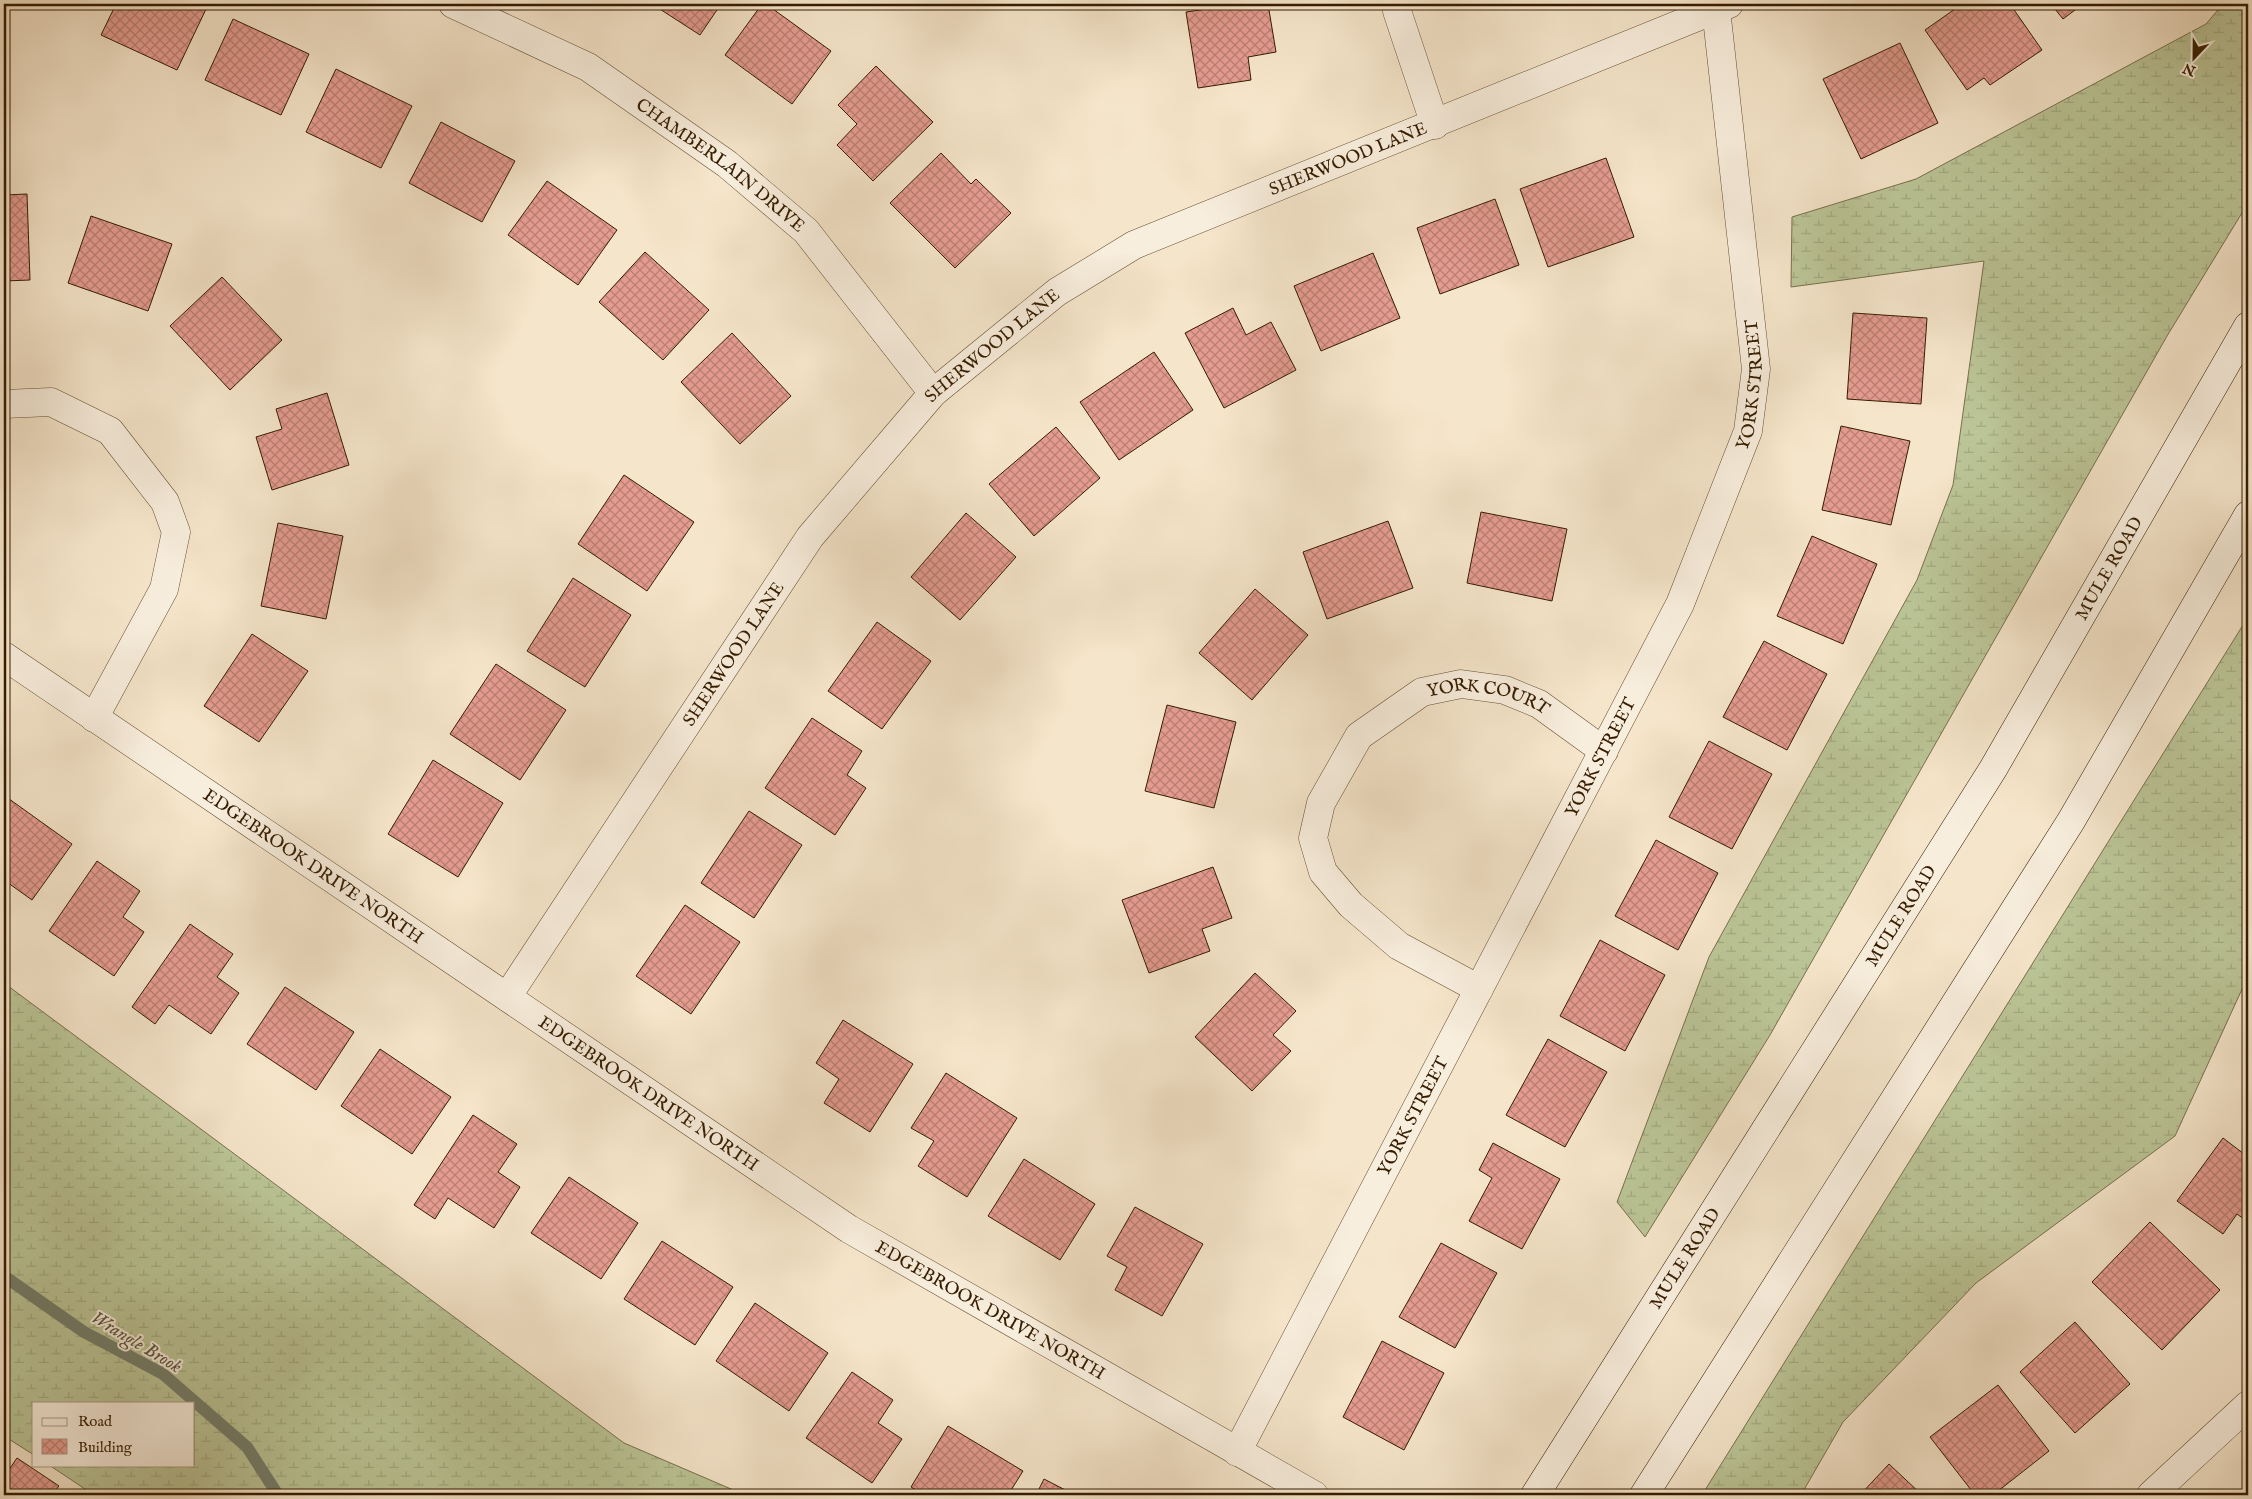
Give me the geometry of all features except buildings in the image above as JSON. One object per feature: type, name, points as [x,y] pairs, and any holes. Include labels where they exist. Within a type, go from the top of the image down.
[{"type":"street","name":"CHAMBERLAIN DRIVE","points":[[453,4],[588,67],[727,164],[806,231],[933,393]]},
{"type":"street","points":[[1397,4],[1397,11],[1436,124]]},
{"type":"street","name":"SHERWOOD LANE","points":[[507,997],[810,536],[933,393],[1057,292],[1134,245],[1436,124],[1719,6]]},
{"type":"street","name":"YORK STREET","points":[[1237,1452],[1680,604],[1748,431],[1756,369],[1719,6]]},
{"type":"street","name":"MULE ROAD","points":[[1535,1495],[1993,769],[2248,326]]},
{"type":"street","points":[[4,404],[51,402],[110,431],[165,502],[176,532],[164,589],[94,718]]},
{"type":"street","points":[[1644,1495],[2071,821],[2248,515]]},
{"type":"street","name":"EDGEBROOK DRIVE NORTH","points":[[4,656],[849,1228],[1314,1495]]},
{"type":"street","name":"YORK COURT","points":[[1479,989],[1399,946],[1351,905],[1323,872],[1313,838],[1321,804],[1359,736],[1422,692],[1461,684],[1505,690],[1539,704],[1604,751]]},
{"type":"street","points":[[2150,1495],[2248,1405]]},
{"type":"green space","points":[[2223,4],[2248,4],[2248,203],[2167,336],[1770,1035],[1645,1237],[1617,1202],[1709,957],[1917,580],[1953,485],[1984,261],[1791,287],[1792,217],[1916,179],[2206,24]]},
{"type":"green space","points":[[2248,617],[2248,976],[2175,1136],[1976,1283],[1843,1422],[1801,1495],[1702,1495]]},
{"type":"green space","points":[[4,983],[624,1443],[745,1495],[94,1495],[50,1466],[195,1466],[195,1402],[32,1402],[32,1454],[4,1436]]},
{"type":"waterway","name":"Wrangle Brook","points":[[4,1276],[84,1332],[163,1374],[247,1447],[278,1495]]}]
